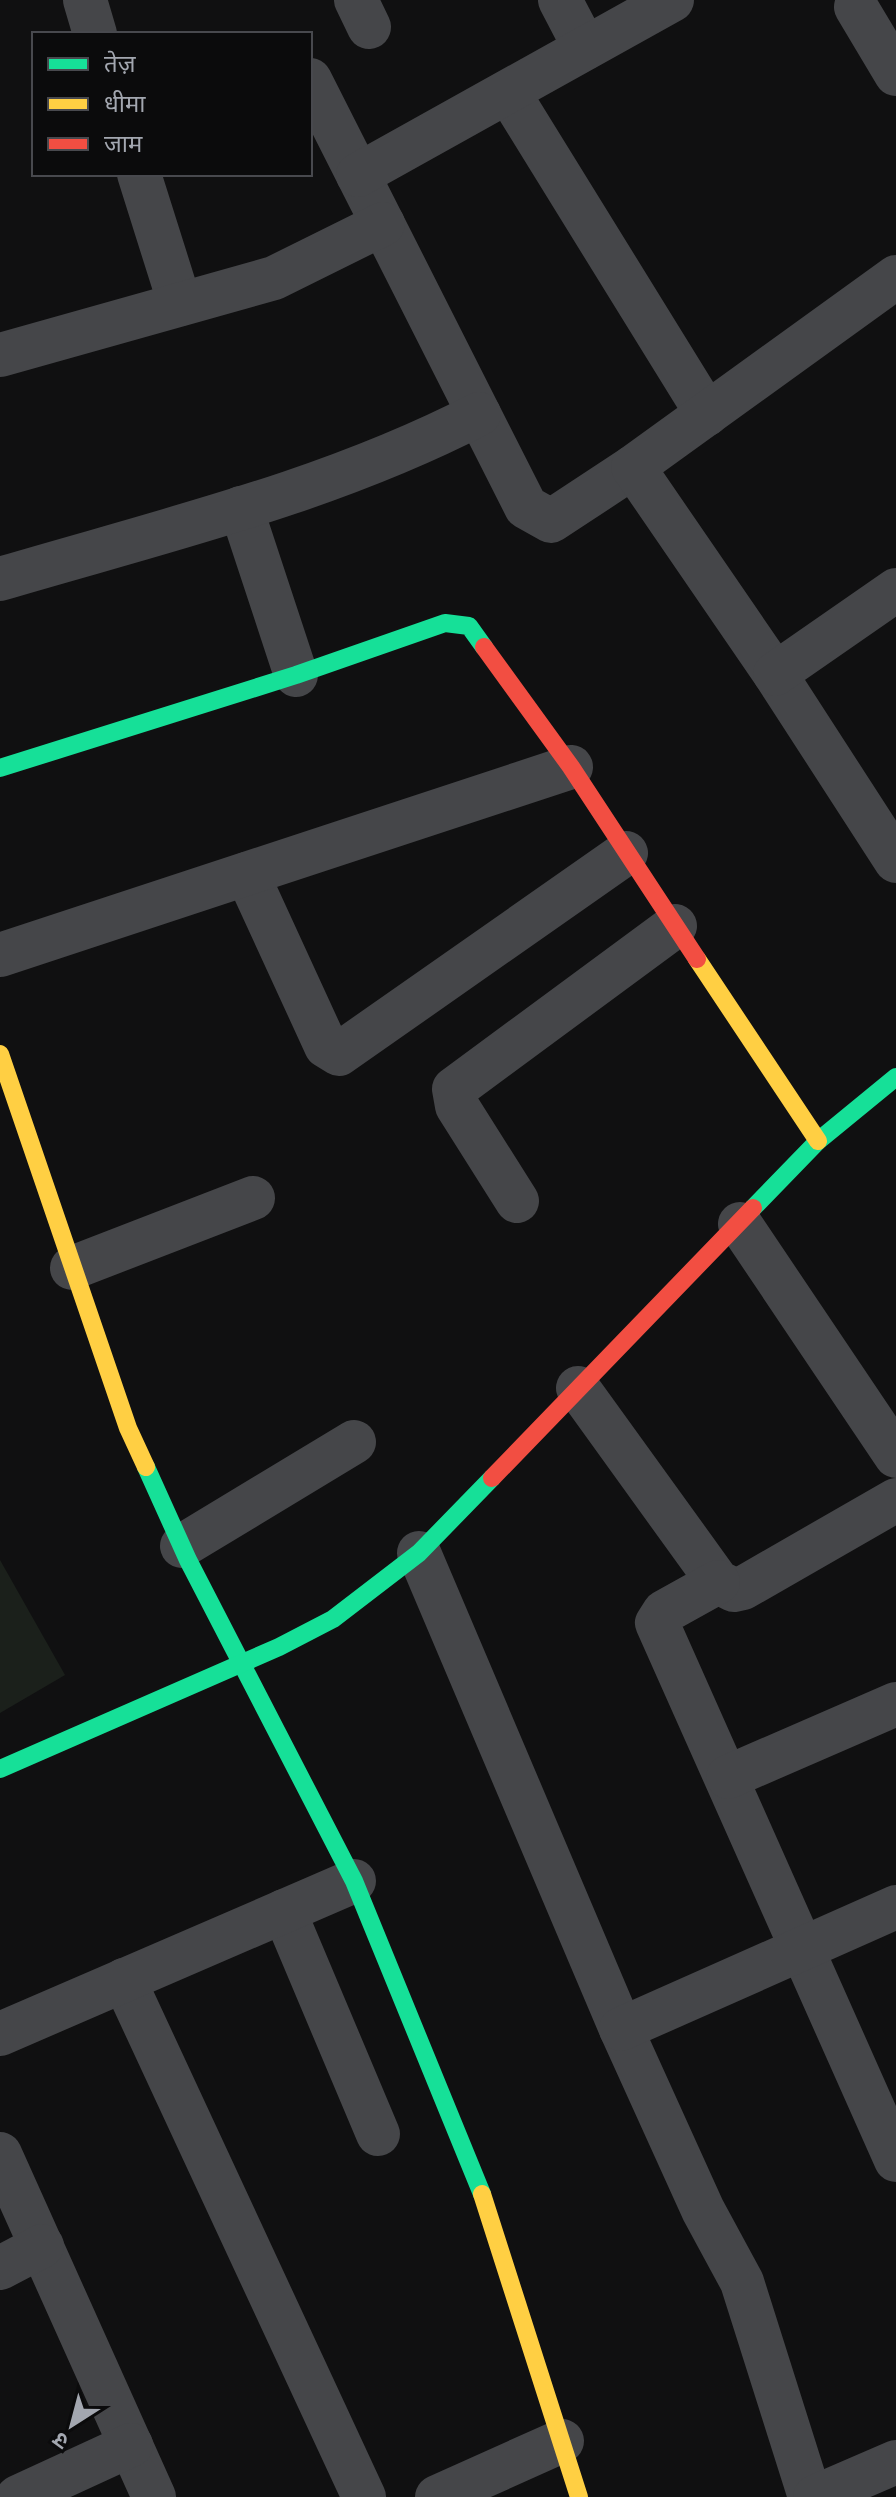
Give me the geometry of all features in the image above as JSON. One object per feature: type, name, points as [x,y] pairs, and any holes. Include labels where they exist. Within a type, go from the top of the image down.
[{"type":"street","points":[[85,0],[94,32]]},
{"type":"street","points":[[560,0],[585,48]]},
{"type":"street","points":[[358,175],[672,0]]},
{"type":"street","points":[[856,7],[896,74]]},
{"type":"street","points":[[312,84],[526,507],[539,518],[551,521],[563,516],[896,277]]},
{"type":"street","points":[[508,92],[707,414]]},
{"type":"street","points":[[140,176],[180,304]]},
{"type":"street","points":[[0,355],[274,278],[383,224]]},
{"type":"street","points":[[0,579],[241,508],[378,463],[479,414]]},
{"type":"street","points":[[633,467],[892,844]]},
{"type":"street","points":[[241,508],[296,675]]},
{"type":"street","points":[[775,674],[896,590]]},
{"type":"street","points":[[0,768],[296,675],[445,623],[469,626],[571,767],[818,1141]]},
{"type":"street","points":[[0,955],[571,767]]},
{"type":"street","points":[[247,874],[326,1046],[339,1054],[626,853]]},
{"type":"street","points":[[517,1201],[457,1106],[454,1089],[675,926]]},
{"type":"street","points":[[0,1054],[128,1428],[182,1546],[354,1881],[478,2180],[579,2497]]},
{"type":"street","points":[[0,1769],[243,1662],[333,1619],[375,1590],[419,1553],[818,1141],[896,1077]]},
{"type":"street","points":[[72,1268],[253,1198]]},
{"type":"street","points":[[740,1224],[896,1456]]},
{"type":"street","points":[[578,1388],[718,1582],[734,1590],[743,1588],[896,1500]]},
{"type":"street","points":[[182,1546],[354,1442]]},
{"type":"street","points":[[419,1553],[621,2029],[703,2210],[742,2282],[812,2497],[896,2462]]},
{"type":"street","points":[[718,1582],[659,1616],[657,1623],[896,2160]]},
{"type":"street","points":[[728,1777],[896,1704]]},
{"type":"street","points":[[0,2034],[354,1881]]},
{"type":"street","points":[[621,2029],[896,1907]]},
{"type":"street","points":[[284,1911],[378,2134]]},
{"type":"street","points":[[124,1980],[364,2497]]},
{"type":"street","points":[[0,2154],[154,2497]]},
{"type":"street","points":[[0,2268],[42,2246]]},
{"type":"street","points":[[437,2497],[562,2441]]},
{"type":"street","points":[[18,2497],[131,2445]]},
{"type":"shaded area","points":[[0,1560],[65,1675],[0,1713]]},
{"type":"traffic: fast","points":[[0,768],[296,675],[445,623],[469,626],[484,647]]},
{"type":"traffic: fast","points":[[753,1208],[818,1141],[896,1077]]},
{"type":"traffic: fast","points":[[146,1467],[188,1560],[354,1881],[482,2194]]},
{"type":"traffic: fast","points":[[0,1769],[279,1647],[333,1619],[419,1553],[492,1478]]},
{"type":"traffic: slow","points":[[697,959],[818,1141]]},
{"type":"traffic: slow","points":[[0,1054],[128,1428],[146,1467]]},
{"type":"traffic: slow","points":[[482,2194],[579,2497]]},
{"type":"traffic: jam","points":[[484,647],[571,767],[697,959]]},
{"type":"traffic: jam","points":[[492,1478],[753,1208]]}]
